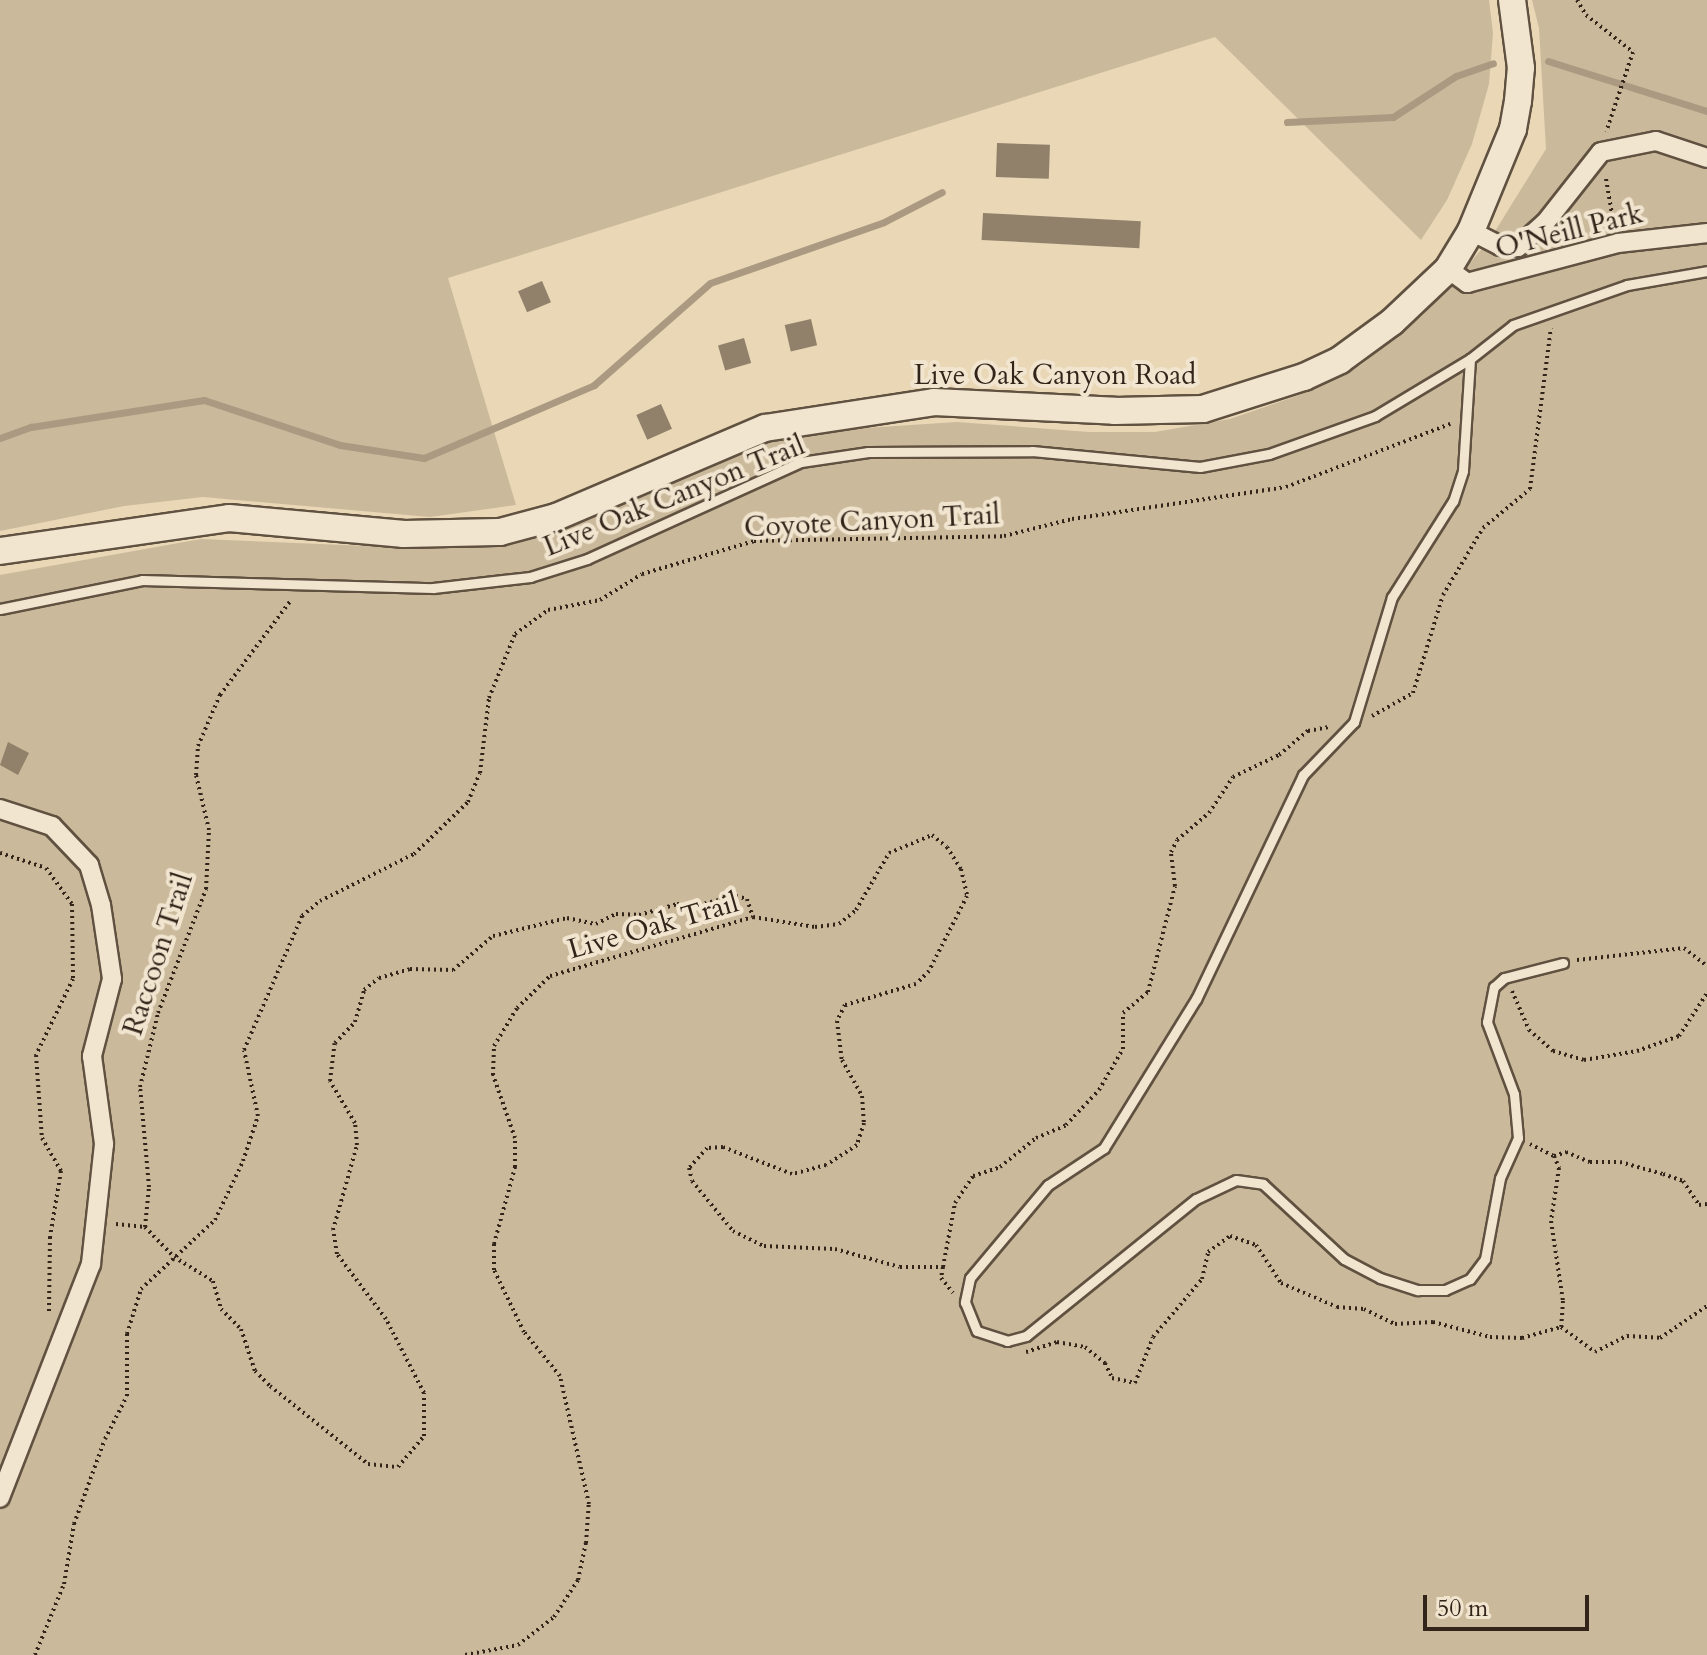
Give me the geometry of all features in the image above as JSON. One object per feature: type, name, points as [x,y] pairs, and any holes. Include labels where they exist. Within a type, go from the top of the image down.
[{"type":"main road","name":"Live Oak Canyon Road","points":[[0,551],[229,518],[404,534],[500,532],[556,517],[765,428],[934,402],[1115,411],[1203,409],[1304,377],[1340,360],[1392,322],[1448,269],[1476,220],[1513,129],[1518,101],[1521,68],[1512,0]]},
{"type":"street","points":[[1601,152],[1656,141],[1707,158]]},
{"type":"street","name":"O'Neill Park","points":[[1476,220],[1500,246],[1518,247],[1537,231],[1601,152]]},
{"type":"street","points":[[1537,231],[1548,264]]},
{"type":"street","name":"O'Neill Park","points":[[1448,269],[1467,283],[1618,243],[1707,233]]},
{"type":"street","points":[[0,809],[52,826],[89,865],[101,905],[112,979],[92,1056],[104,1144],[91,1264],[56,1347],[0,1498]]},
{"type":"lane","name":"Live Oak Canyon Trail","points":[[0,609],[142,580],[304,582],[433,588],[530,577],[587,559],[801,462],[868,452],[1032,451],[1200,467],[1269,454],[1375,416],[1470,359],[1513,325],[1627,285],[1707,271]]},
{"type":"lane","points":[[1470,359],[1468,424],[1453,501],[1392,597],[1354,722],[1303,775],[1266,844],[1196,999],[1104,1148],[1048,1185],[978,1265],[965,1302],[977,1331],[1007,1341],[1026,1336],[1196,1199],[1236,1180],[1263,1184],[1344,1259],[1380,1278],[1418,1290],[1445,1290],[1470,1279],[1485,1259],[1500,1178],[1518,1138],[1514,1094],[1487,1022],[1494,987],[1504,978],[1563,963]]},
{"type":"path","points":[[1577,0],[1586,15],[1633,52],[1613,102],[1601,152],[1613,219]]},
{"type":"path","points":[[965,1302],[941,1278],[955,1203],[973,1176],[1000,1167],[1036,1138],[1066,1125],[1099,1090],[1123,1049],[1123,1013],[1148,992],[1175,886],[1171,852],[1177,840],[1209,813],[1233,777],[1279,755],[1308,731],[1354,722],[1413,693],[1443,595],[1483,528],[1530,489],[1552,309]]},
{"type":"path","name":"Coyote Canyon Trail","points":[[35,1655],[64,1584],[74,1524],[105,1439],[127,1396],[127,1334],[141,1289],[215,1220],[243,1161],[258,1116],[244,1050],[302,916],[320,901],[414,854],[468,802],[480,773],[489,698],[515,634],[548,610],[600,600],[642,574],[754,541],[1004,536],[1072,519],[1286,487],[1447,424],[1468,424]]},
{"type":"path","name":"Raccoon Trail","points":[[145,1227],[149,1187],[140,1087],[158,1013],[206,889],[209,830],[196,775],[198,746],[220,695],[304,582]]},
{"type":"path","name":"Live Oak Trail","points":[[465,1655],[518,1645],[554,1617],[578,1580],[589,1504],[560,1376],[524,1332],[494,1270],[494,1244],[515,1167],[515,1138],[493,1075],[494,1046],[517,1008],[550,976],[753,917],[815,927],[839,924],[856,910],[889,853],[932,835],[947,847],[961,869],[967,896],[929,971],[916,984],[845,1005],[837,1021],[842,1060],[862,1096],[864,1123],[857,1145],[826,1165],[792,1174],[723,1147],[707,1148],[689,1168],[692,1181],[733,1231],[764,1246],[835,1249],[900,1267],[943,1267]]},
{"type":"path","points":[[0,853],[46,868],[72,904],[73,979],[36,1055],[42,1138],[61,1171],[50,1237],[47,1337],[56,1347]]},
{"type":"path","points":[[97,1221],[145,1227],[174,1257],[213,1281],[221,1309],[241,1329],[255,1371],[368,1464],[398,1467],[424,1436],[424,1393],[386,1319],[344,1266],[333,1230],[357,1145],[355,1123],[330,1081],[335,1043],[355,1022],[364,990],[379,978],[410,969],[453,970],[493,936],[567,918],[596,924],[616,914],[639,915],[677,904],[699,905],[736,896],[747,899],[753,917]]},
{"type":"path","points":[[1563,963],[1684,948],[1707,966]]},
{"type":"path","points":[[1504,978],[1529,1030],[1553,1051],[1584,1060],[1637,1051],[1679,1036],[1707,993]]},
{"type":"path","points":[[1518,1138],[1554,1156],[1559,1168],[1551,1221],[1563,1301],[1561,1327]]},
{"type":"path","points":[[1554,1156],[1566,1152],[1590,1162],[1620,1162],[1663,1174],[1683,1181],[1699,1205],[1707,1204]]},
{"type":"path","points":[[1007,1341],[1032,1354],[1057,1342],[1085,1347],[1105,1363],[1112,1378],[1135,1383],[1153,1337],[1202,1279],[1208,1252],[1230,1236],[1256,1245],[1281,1283],[1337,1307],[1364,1309],[1395,1324],[1433,1322],[1490,1337],[1522,1338],[1561,1327]]},
{"type":"path","points":[[1561,1327],[1595,1352],[1627,1336],[1660,1338],[1707,1306]]},
{"type":"shaded area","points":[[0,0],[1489,0],[1493,33],[1489,84],[1472,144],[1447,200],[1421,240],[1215,37],[448,278],[516,505],[430,517],[203,497],[124,506],[0,531]]},
{"type":"shaded area","points":[[1532,0],[1707,0],[1707,1655],[0,1655],[0,575],[201,539],[439,549],[586,521],[755,443],[804,432],[957,422],[1089,432],[1155,432],[1230,419],[1305,393],[1361,365],[1423,315],[1489,241],[1546,149],[1539,28]]},
{"type":"building","points":[[997,143],[1050,145],[1049,179],[996,177]]},
{"type":"building","points":[[983,213],[1141,221],[1139,248],[982,240]]},
{"type":"building","points":[[542,281],[551,302],[527,312],[518,291]]},
{"type":"building","points":[[811,319],[817,345],[791,351],[785,325]]},
{"type":"building","points":[[744,338],[751,363],[725,370],[718,345]]},
{"type":"building","points":[[661,404],[672,429],[647,440],[636,415]]},
{"type":"building","points":[[8,742],[29,753],[18,775],[0,765]]},
{"type":"waterway","points":[[1548,61],[1707,111]]},
{"type":"waterway","points":[[1287,122],[1393,117],[1456,76],[1493,63]]},
{"type":"waterway","points":[[0,438],[31,427],[204,400],[340,445],[424,458],[594,385],[710,283],[884,222],[942,192]]}]
